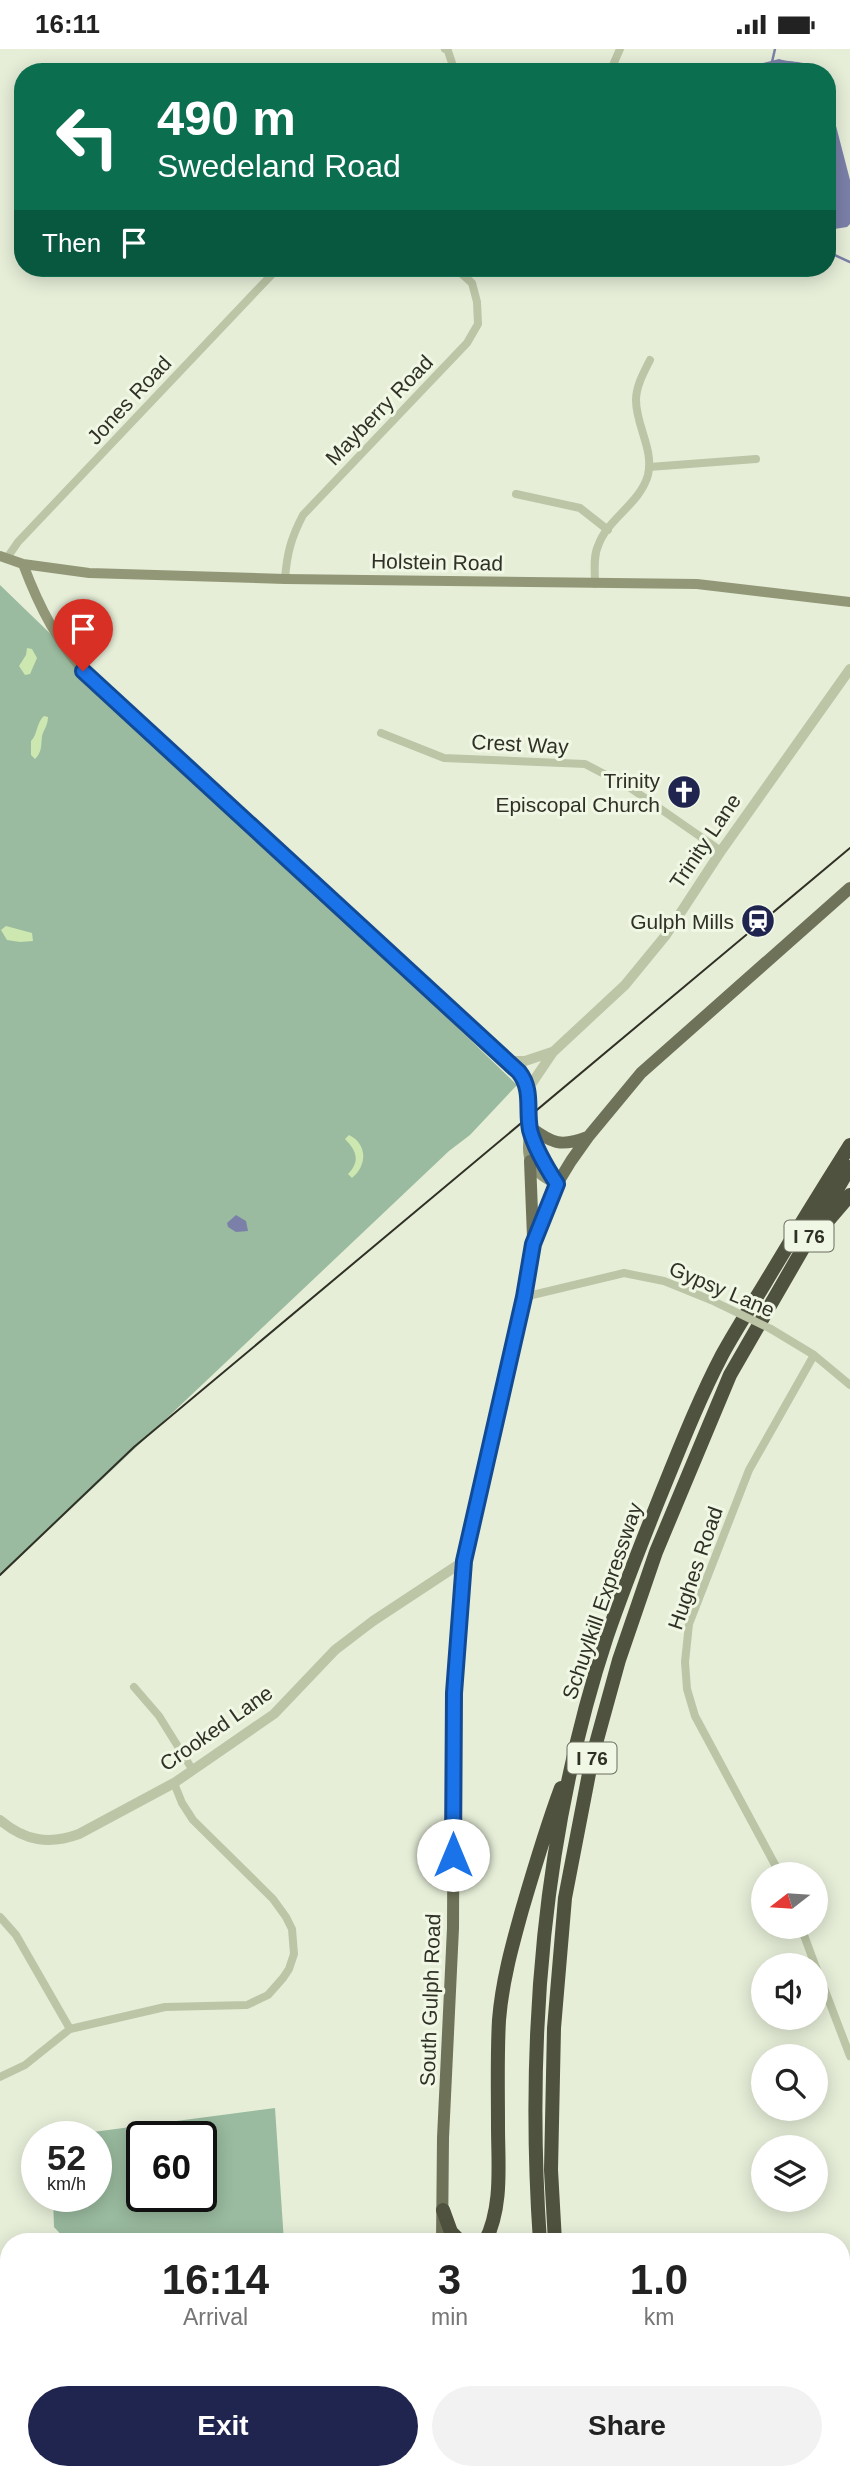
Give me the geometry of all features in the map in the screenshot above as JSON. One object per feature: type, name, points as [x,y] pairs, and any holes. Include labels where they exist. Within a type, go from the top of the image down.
[{"type":"highway","name":"Schuylkill Expressway","points":[[540,2233],[534,2120],[537,2017],[550,1896],[575,1751],[607,1637],[694,1413],[723,1353],[850,1145]]},
{"type":"highway","name":"Schuylkill Expressway","points":[[554,2233],[551,2170],[554,2028],[565,1898],[592,1758],[619,1660],[656,1552],[730,1375],[850,1167]]},
{"type":"highway","points":[[768,1305],[818,1233],[850,1195]]},
{"type":"highway","points":[[489,2233],[494,2223],[498,2196],[499,2020],[503,1990],[513,1943],[544,1834],[575,1751]]},
{"type":"highway","points":[[443,2210],[452,2233]]},
{"type":"main road","name":"Holstein Road","points":[[3,557],[23,564],[89,573],[285,579],[697,584],[850,602]]},
{"type":"main road","points":[[23,564],[38,603],[60,641],[91,679],[525,1080],[530,1128],[527,1145],[533,1244]]},
{"type":"main road","name":"South Gulph Road","points":[[442,2233],[443,2138],[453,1927],[454,1693],[464,1561],[524,1297],[533,1244],[557,1184],[588,1137],[640,1073],[850,888]]},
{"type":"main road","points":[[530,1128],[561,1144],[588,1137]]},
{"type":"main road","points":[[530,1128],[542,1161],[557,1184]]},
{"type":"main road","points":[[530,1161],[542,1177],[557,1184]]},
{"type":"street","name":"Jones Road","points":[[3,557],[269,277]]},
{"type":"street","name":"Mayberry Road","points":[[285,579],[292,537],[303,515],[467,343],[478,324],[477,302],[471,283],[465,277]]},
{"type":"street","points":[[595,584],[598,544],[638,495],[646,480],[649,452],[636,399],[640,379],[650,360]]},
{"type":"street","points":[[649,467],[756,459]]},
{"type":"street","points":[[516,493],[580,508],[608,530]]},
{"type":"street","name":"Trinity Lane","points":[[528,1091],[553,1052],[625,985],[666,935],[721,851],[850,669]]},
{"type":"street","name":"Crest Way","points":[[381,733],[444,758],[585,764],[629,787],[721,851]]},
{"type":"street","points":[[507,1061],[525,1061],[553,1052]]},
{"type":"street","name":"Gypsy Lane","points":[[524,1297],[624,1273],[664,1281],[771,1329],[814,1355],[850,1385]]},
{"type":"street","name":"Hughes Road","points":[[774,1862],[695,1716],[687,1689],[685,1662],[689,1624],[749,1470],[814,1355]]},
{"type":"street","name":"Crooked Lane","points":[[0,1820],[17,1832],[36,1840],[64,1839],[79,1834],[174,1783],[274,1714],[335,1650],[373,1621],[464,1561]]},
{"type":"street","points":[[134,1687],[159,1716],[192,1769]]},
{"type":"street","points":[[0,2077],[25,2065],[70,2029],[165,2007],[247,2005],[268,1995],[289,1969],[294,1943],[292,1929],[286,1917],[273,1899],[193,1820],[174,1783]]},
{"type":"street","points":[[0,1917],[16,1935],[70,2029]]},
{"type":"street","points":[[828,1999],[850,2056]]},
{"type":"shaded area","points":[[0,585],[517,1085],[470,1135],[449,1151],[0,1576]]},
{"type":"shaded area","points":[[275,2108],[283,2233],[60,2233],[54,2227],[54,2212],[112,2212],[112,2129],[126,2128],[126,2212],[217,2212],[217,2121],[176,2121]]},
{"type":"sand","points":[[27,648],[32,649],[37,658],[30,674],[25,675],[19,666]]},
{"type":"sand","points":[[44,716],[48,717],[47,722],[40,751],[35,759],[31,755],[31,741]]},
{"type":"sand","points":[[6,926],[32,933],[33,941],[7,940],[1,930]]},
{"type":"sand","points":[[349,1135],[360,1144],[363,1155],[361,1167],[352,1178],[348,1174],[355,1165],[356,1156],[345,1139]]},
{"type":"water","points":[[779,59],[801,63],[763,63]]},
{"type":"water","points":[[836,126],[850,180],[850,224],[836,229]]},
{"type":"water","points":[[236,1215],[246,1221],[248,1231],[236,1232],[228,1227],[227,1223]]},
{"type":"waterway","points":[[772,62],[775,49]]},
{"type":"waterway","points":[[836,256],[850,262]]},
{"type":"tram line","points":[[0,1575],[134,1447],[850,848]]},
{"type":"place","name":"Trinity Episcopal Church","points":[[684,792]]},
{"type":"place","name":"Gulph Mills","points":[[758,921]]},
{"type":"route","points":[[83,671],[519,1072],[528,1089],[530,1130],[542,1161],[557,1184],[533,1244],[524,1297],[464,1561],[454,1693],[453,1855]]}]
